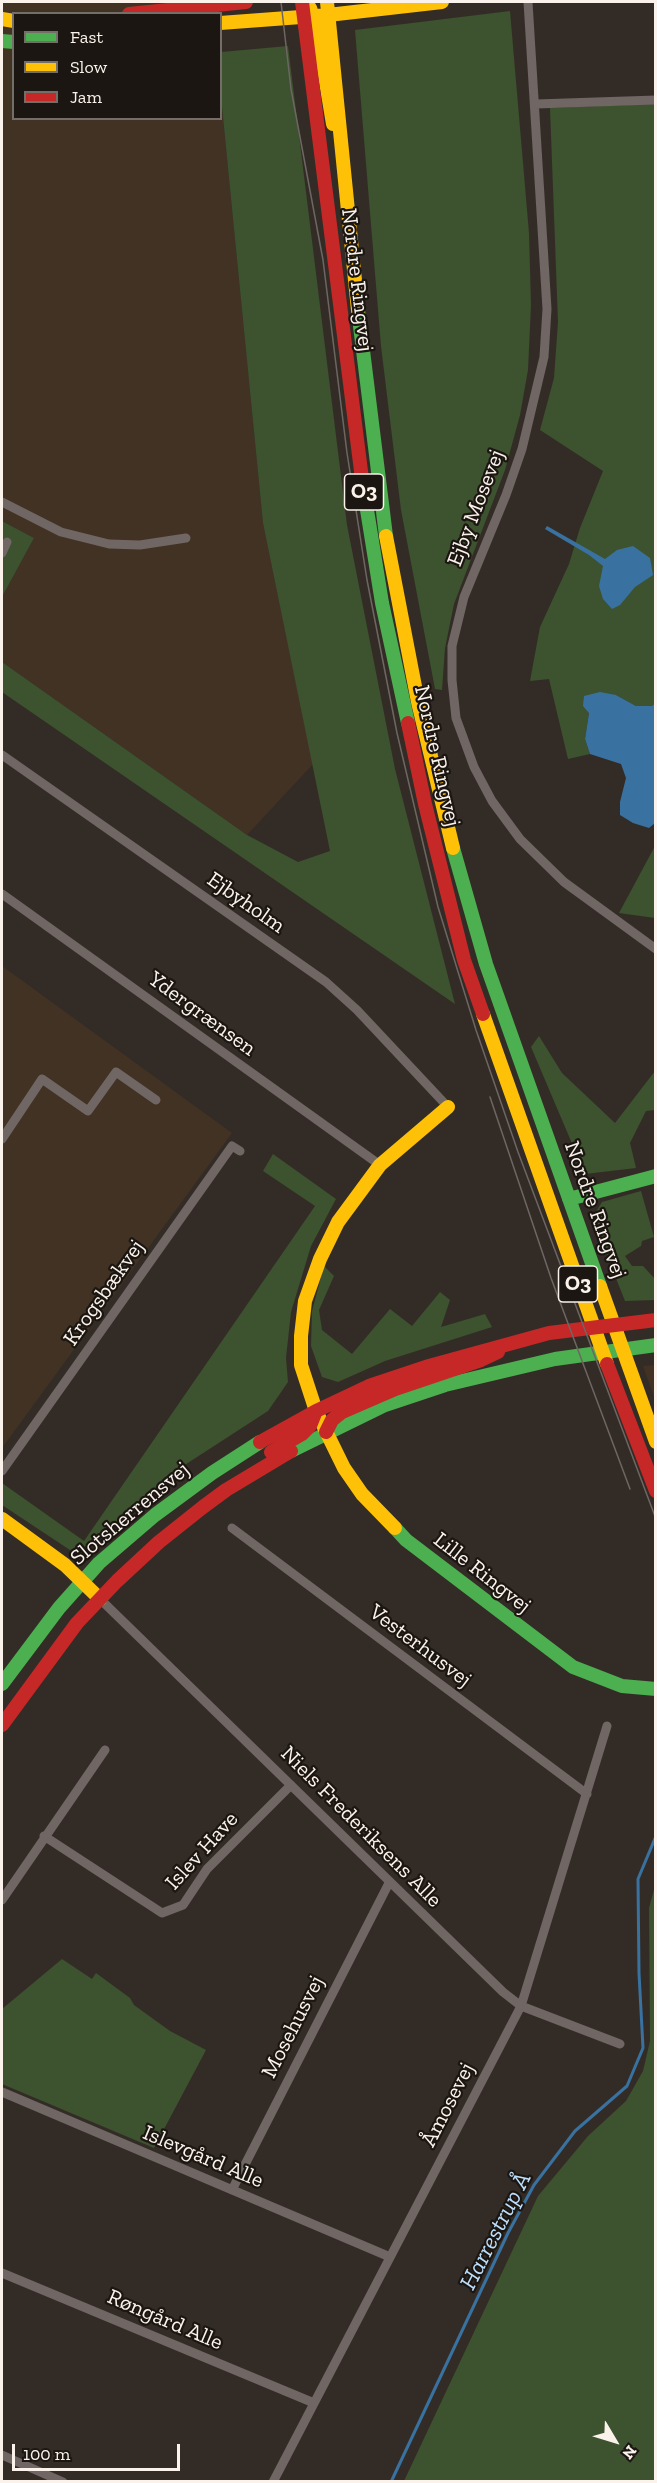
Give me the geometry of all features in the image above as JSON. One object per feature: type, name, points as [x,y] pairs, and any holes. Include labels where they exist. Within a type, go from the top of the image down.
[{"type":"street","points":[[148,12],[246,2]]},
{"type":"street","name":"Nordre Ringvej","points":[[304,2],[312,11],[357,447],[382,603],[425,804],[464,960],[609,1370],[656,1491]]},
{"type":"street","points":[[222,23],[328,8],[442,2]]},
{"type":"street","name":"Ejby Mosevej","points":[[528,2],[548,309],[544,357],[522,449],[506,495],[464,597],[452,646],[452,680],[456,718],[474,767],[492,801],[520,839],[564,882],[656,949]]},
{"type":"street","name":"Nordre Ringvej","points":[[328,8],[361,337],[386,534],[418,702],[450,838],[486,964],[656,1442]]},
{"type":"street","points":[[312,11],[345,176]]},
{"type":"street","points":[[536,104],[656,100]]},
{"type":"street","points":[[2,502],[62,532],[101,542],[140,544],[186,538]]},
{"type":"street","points":[[2,552],[7,542]]},
{"type":"street","name":"Ejbyholm","points":[[2,755],[326,982],[357,1010],[448,1107]]},
{"type":"street","name":"Ydergrænsen","points":[[2,894],[380,1165]]},
{"type":"street","points":[[2,1139],[42,1079],[88,1111],[116,1072],[156,1100]]},
{"type":"street","points":[[326,1432],[316,1411],[301,1365],[301,1336],[305,1301],[320,1259],[338,1222],[380,1165],[448,1107]]},
{"type":"street","name":"Krogsbækvej","points":[[2,1471],[232,1146],[240,1151]]},
{"type":"street","points":[[569,1200],[656,1176]]},
{"type":"street","name":"Slotsherrensvej","points":[[2,1684],[82,1581],[99,1563],[155,1515],[212,1473],[316,1411],[369,1386],[409,1372],[521,1340],[549,1333],[656,1320]]},
{"type":"street","name":"Slotsherrensvej","points":[[326,1432],[332,1420],[342,1412],[395,1389],[481,1360],[521,1340]]},
{"type":"street","name":"Slotsherrensvej","points":[[2,1725],[77,1623],[100,1599],[159,1542],[236,1484],[326,1432],[385,1405],[445,1385],[555,1359],[656,1345]]},
{"type":"street","name":"Slotsherrensvej","points":[[197,1512],[204,1499],[217,1488],[302,1434],[310,1426],[316,1411]]},
{"type":"street","name":"Lille Ringvej","points":[[326,1432],[344,1468],[362,1494],[406,1540],[434,1563],[573,1667],[622,1686],[656,1689]]},
{"type":"street","points":[[2,1519],[65,1565],[100,1599]]},
{"type":"street","name":"Vesterhusvej","points":[[232,1528],[587,1794]]},
{"type":"street","name":"Niels Frederiksens Alle","points":[[100,1599],[388,1883],[503,1992],[521,2006],[620,2044]]},
{"type":"street","name":"Åmosevej","points":[[273,2481],[521,2006],[608,1726]]},
{"type":"street","points":[[2,1899],[105,1750]]},
{"type":"street","name":"Islev Have","points":[[44,1836],[162,1913],[183,1905],[207,1869],[291,1785]]},
{"type":"street","name":"Mosehusvej","points":[[232,2190],[388,1883]]},
{"type":"street","name":"Islevgård Alle","points":[[2,2092],[390,2257]]},
{"type":"street","name":"Røngård Alle","points":[[2,2273],[314,2403]]},
{"type":"street","points":[[2,2455],[63,2481]]},
{"type":"shaded area","points":[[2,2],[211,2],[212,12],[12,12],[12,120],[222,120],[222,107],[263,522],[313,764],[247,835],[2,662],[2,597],[34,538],[2,521]]},
{"type":"shaded area","points":[[2,966],[232,1133],[2,1448]]},
{"type":"shaded area","points":[[656,1365],[655,1399],[643,1366]]},
{"type":"green space","points":[[510,11],[529,233],[531,305],[528,370],[520,415],[505,470],[454,604],[445,648],[442,690],[435,689],[401,510],[381,346],[355,30]]},
{"type":"green space","points":[[288,46],[347,525],[395,769],[455,1004],[2,692],[2,662],[247,835],[298,862],[330,851],[263,523],[222,107],[222,52]]},
{"type":"green space","points":[[655,104],[655,703],[652,706],[636,706],[616,695],[589,713],[585,739],[590,754],[568,759],[549,679],[530,681],[540,627],[569,564],[580,528],[603,471],[540,430],[554,378],[558,322],[550,108]]},
{"type":"green space","points":[[2,521],[34,538],[2,597]]},
{"type":"green space","points":[[655,846],[655,918],[619,913]]},
{"type":"green space","points":[[539,1036],[562,1073],[615,1123],[655,1071],[655,1110],[646,1111],[630,1143],[636,1168],[585,1174],[531,1047]]},
{"type":"green space","points":[[273,1154],[336,1199],[311,1246],[291,1312],[286,1358],[288,1382],[268,1411],[177,1470],[79,1556],[2,1505],[2,1483],[84,1541],[315,1206],[263,1171]]},
{"type":"green space","points":[[641,1191],[654,1237],[642,1241],[641,1246],[625,1256],[632,1266],[643,1266],[655,1279],[655,1300],[625,1301],[592,1218],[602,1202]]},
{"type":"green space","points":[[324,1266],[334,1276],[319,1310],[322,1330],[352,1354],[390,1309],[412,1326],[440,1292],[450,1300],[441,1327],[485,1314],[492,1327],[385,1361],[338,1382],[322,1377],[311,1346],[312,1311]]},
{"type":"green space","points":[[655,1886],[655,2481],[404,2481],[538,2196],[588,2136],[626,2101],[643,2071],[650,2041],[649,1908]]},
{"type":"green space","points":[[62,1959],[92,1979],[96,1973],[170,2031],[206,2050],[154,2148],[2,2084],[2,2009]]},
{"type":"water","points":[[547,526],[605,559],[617,550],[633,546],[650,558],[653,575],[635,587],[620,605],[612,609],[603,599],[599,586],[603,566],[545,529]]},
{"type":"water","points":[[600,692],[616,695],[636,706],[652,706],[655,703],[655,823],[649,828],[633,823],[620,815],[620,802],[626,778],[621,764],[590,754],[585,739],[589,713],[583,706],[584,696]]},
{"type":"waterway","name":"Harrestrup Å","points":[[391,2482],[508,2233],[534,2185],[575,2131],[627,2086],[643,2048],[638,1879],[656,1836]]},
{"type":"tram line","points":[[281,2],[291,89],[323,260],[347,453],[367,580],[397,733],[438,907],[476,1030],[518,1152],[656,1519]]},
{"type":"tram line","points":[[490,1097],[551,1278],[630,1489]]},
{"type":"traffic: fast","points":[[2,41],[12,42]]},
{"type":"traffic: fast","points":[[358,310],[386,536]]},
{"type":"traffic: fast","points":[[362,479],[382,603],[408,723]]},
{"type":"traffic: fast","points":[[453,848],[486,964],[600,1286]]},
{"type":"traffic: fast","points":[[569,1199],[656,1176]]},
{"type":"traffic: fast","points":[[291,1451],[385,1405],[445,1385],[555,1359],[656,1345]]},
{"type":"traffic: fast","points":[[2,1684],[59,1608],[99,1563],[155,1515],[212,1473],[260,1442]]},
{"type":"traffic: fast","points":[[395,1528],[406,1540],[573,1667],[622,1686],[656,1689]]},
{"type":"traffic: slow","points":[[327,2],[358,310]]},
{"type":"traffic: slow","points":[[222,23],[328,15],[442,2]]},
{"type":"traffic: slow","points":[[310,8],[318,33],[333,124]]},
{"type":"traffic: slow","points":[[2,19],[12,21]]},
{"type":"traffic: slow","points":[[386,536],[418,702],[453,848]]},
{"type":"traffic: slow","points":[[483,1014],[607,1364]]},
{"type":"traffic: slow","points":[[395,1528],[362,1494],[344,1468],[316,1411],[301,1365],[301,1336],[305,1301],[320,1259],[338,1222],[380,1165],[448,1107]]},
{"type":"traffic: slow","points":[[600,1286],[656,1442]]},
{"type":"traffic: slow","points":[[2,1519],[65,1565],[100,1599]]},
{"type":"traffic: jam","points":[[148,12],[246,2]]},
{"type":"traffic: jam","points":[[302,2],[362,479]]},
{"type":"traffic: jam","points":[[408,723],[425,804],[464,960],[483,1014]]},
{"type":"traffic: jam","points":[[260,1442],[316,1411],[369,1386],[429,1366],[549,1333],[656,1320]]},
{"type":"traffic: jam","points":[[326,1432],[332,1420],[342,1412],[395,1389],[498,1352]]},
{"type":"traffic: jam","points":[[607,1364],[656,1491]]},
{"type":"traffic: jam","points":[[271,1452],[302,1434],[310,1426],[316,1411]]},
{"type":"traffic: jam","points":[[2,1725],[77,1623],[117,1581],[159,1542],[203,1507],[226,1490],[291,1451]]}]
